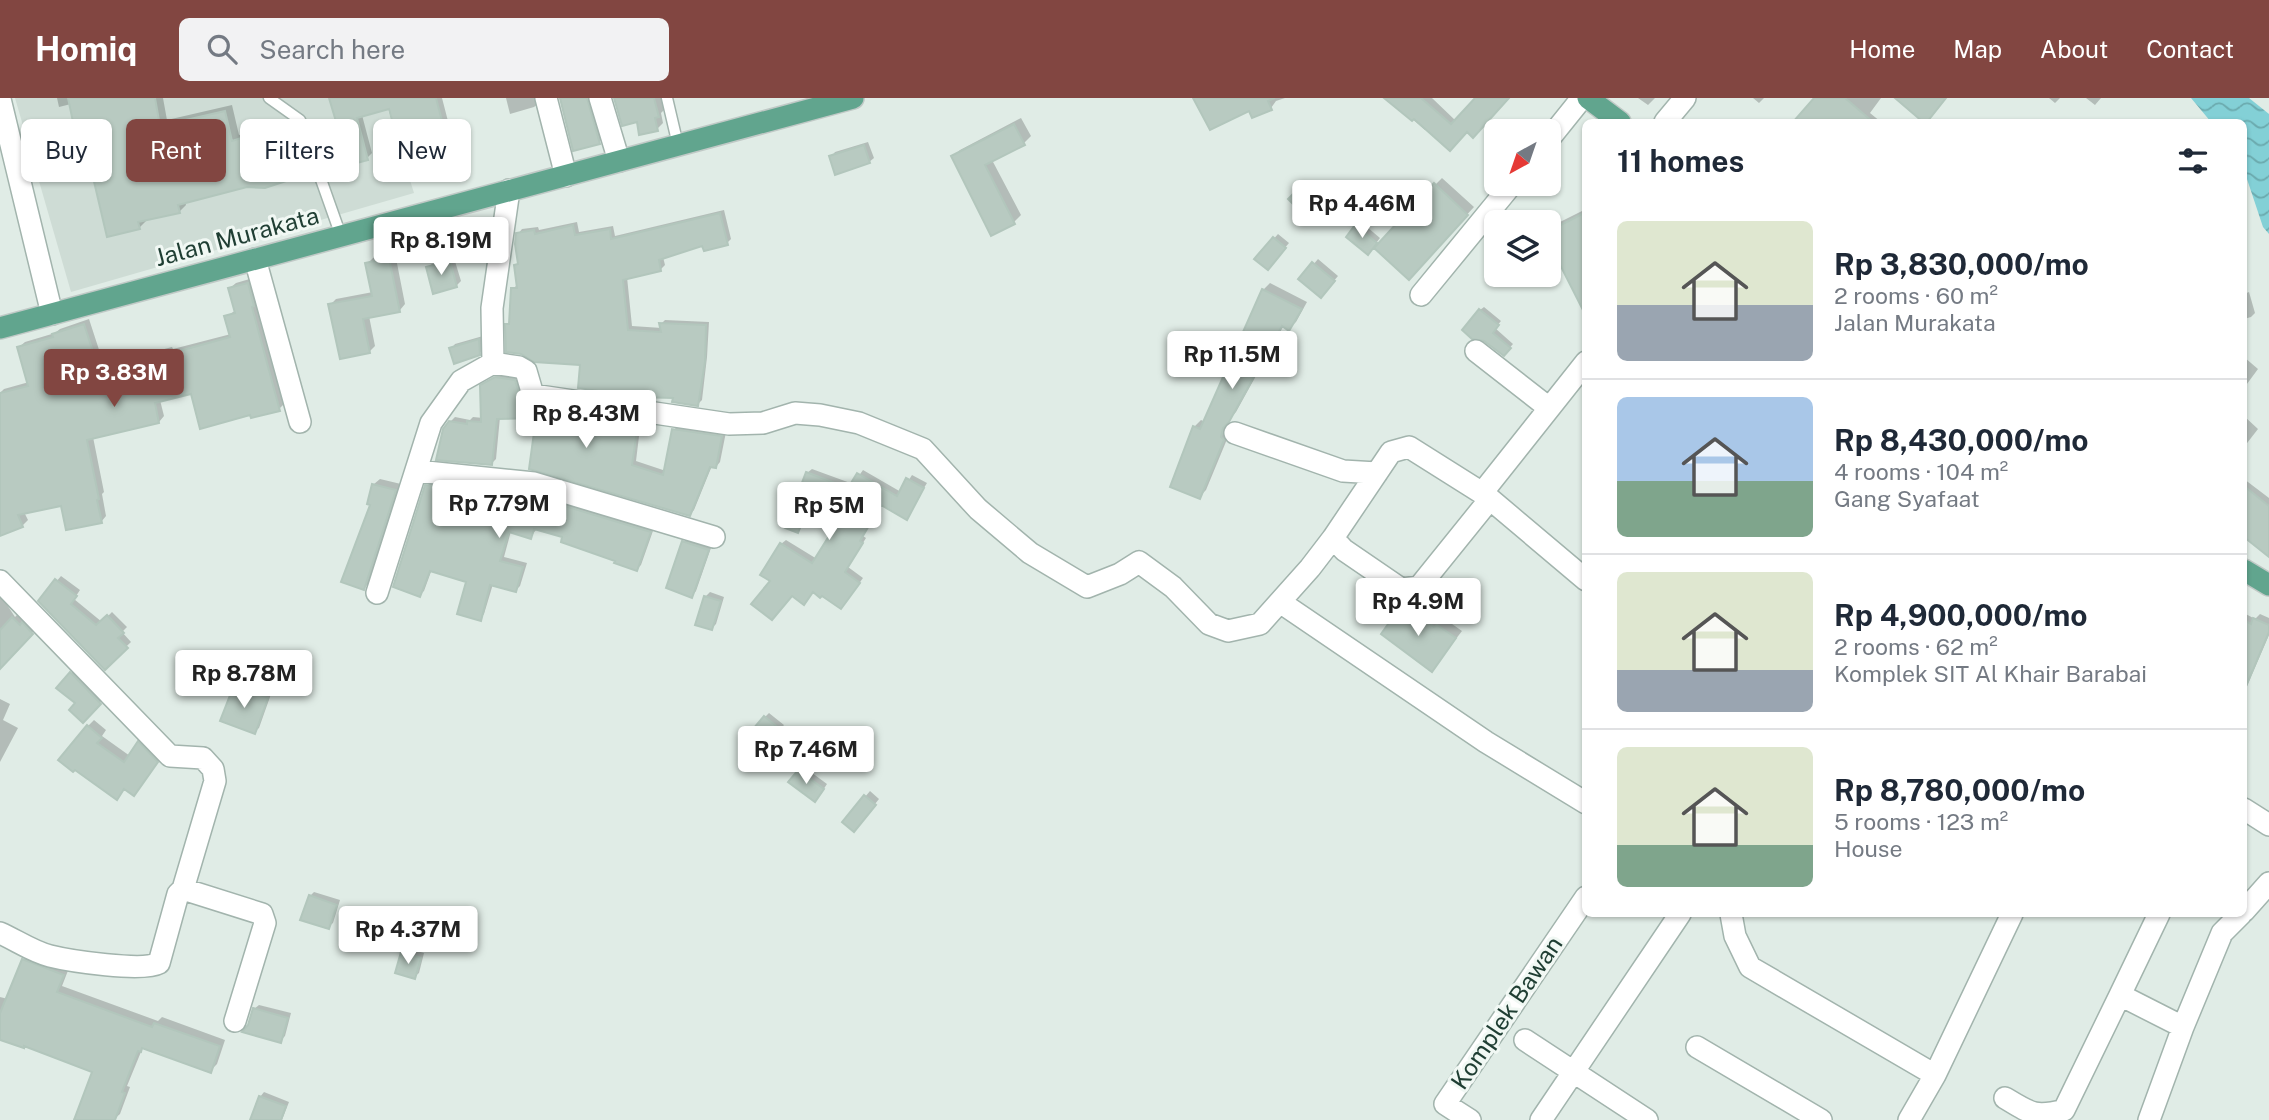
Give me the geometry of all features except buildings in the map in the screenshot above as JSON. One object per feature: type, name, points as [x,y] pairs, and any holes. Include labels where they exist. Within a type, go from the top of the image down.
[{"type":"main road","name":"Jalan Murakata","points":[[0,328],[566,176],[796,109],[853,98]]},
{"type":"main road","points":[[1585,98],[1616,119]]},
{"type":"main road","points":[[2247,572],[2269,585]]},
{"type":"street","points":[[546,98],[566,176]]},
{"type":"street","points":[[600,98],[619,161]]},
{"type":"street","points":[[1561,125],[1585,98]]},
{"type":"street","points":[[1668,119],[1685,98]]},
{"type":"street","points":[[1,105],[52,314]]},
{"type":"street","points":[[493,363],[492,308],[509,190]]},
{"type":"street","points":[[1421,295],[1502,196]]},
{"type":"street","points":[[255,259],[300,422]]},
{"type":"street","points":[[1476,351],[1549,408]]},
{"type":"street","points":[[377,593],[431,424],[461,381],[493,363],[527,371],[533,395],[583,404],[729,424],[763,423],[795,414],[820,415],[859,424],[923,449],[978,509],[1030,553],[1087,587],[1120,574],[1139,562],[1173,587],[1209,624],[1228,631],[1260,624],[1334,538],[1391,452],[1409,447],[1486,496],[1582,576]]},
{"type":"street","points":[[1334,538],[1344,550],[1401,589],[1419,587],[1582,367]]},
{"type":"street","points":[[1235,432],[1343,471],[1377,473]]},
{"type":"street","points":[[416,471],[534,483],[714,537]]},
{"type":"street","points":[[0,581],[170,756],[202,758],[213,769],[215,781],[183,889],[178,894],[159,963],[152,967],[112,965],[48,956],[0,933]]},
{"type":"street","points":[[1280,603],[1486,742],[1582,801]]},
{"type":"street","points":[[2247,811],[2269,825]]},
{"type":"street","points":[[2247,908],[2269,883]]},
{"type":"street","points":[[183,889],[262,914],[265,918],[235,1021]]},
{"type":"street","name":"Komplek Bawan","points":[[1470,1120],[1445,1104],[1582,903]]},
{"type":"street","points":[[1541,1120],[1678,917]]},
{"type":"street","points":[[1732,917],[1735,936],[1750,967],[1935,1075]]},
{"type":"street","points":[[1909,1120],[1935,1075],[2011,917]]},
{"type":"street","points":[[2005,1098],[2031,1113],[2047,1115],[2064,1110],[2158,917]]},
{"type":"street","points":[[2149,1120],[2183,1027],[2222,933],[2238,917]]},
{"type":"street","points":[[2120,995],[2183,1027]]},
{"type":"street","name":"Komplek Bawan","points":[[1525,1040],[1647,1120]]},
{"type":"street","points":[[1697,1047],[1821,1120]]},
{"type":"lane","points":[[269,98],[300,120],[341,236]]},
{"type":"lane","points":[[667,98],[678,145]]},
{"type":"shaded area","points":[[15,98],[384,98],[391,119],[373,119],[373,182],[411,182],[414,193],[71,292],[39,182],[112,182],[112,119],[21,119]]},
{"type":"water","points":[[2191,98],[2249,98],[2269,114],[2269,234],[2263,227],[2247,179],[2247,119],[2208,119]]}]
